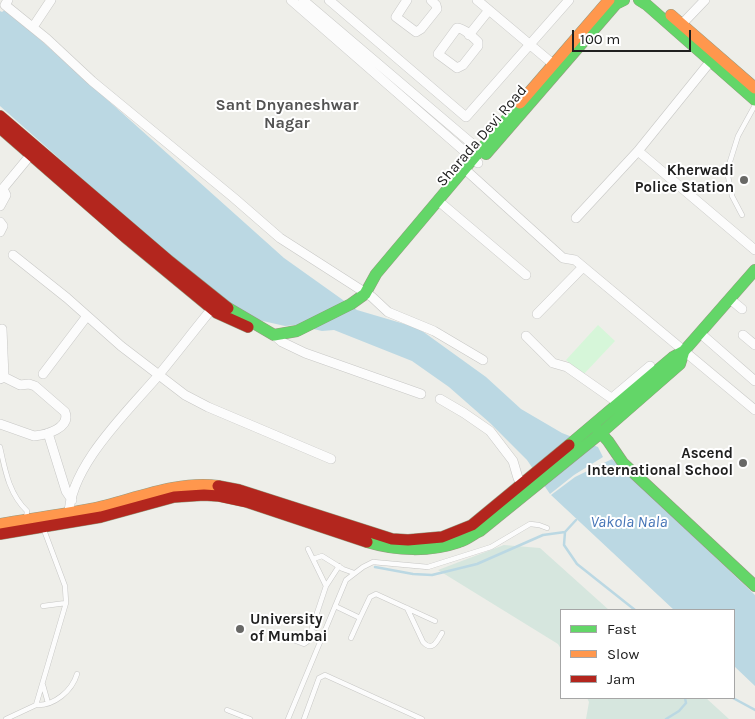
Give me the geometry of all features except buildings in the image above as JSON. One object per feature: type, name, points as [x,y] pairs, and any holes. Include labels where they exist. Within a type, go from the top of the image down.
[{"type":"street","points":[[33,27],[51,0]]},
{"type":"street","points":[[329,0],[464,117],[468,116],[569,0]]},
{"type":"street","points":[[407,0],[396,17],[416,32],[421,29],[437,9],[436,5],[430,0]]},
{"type":"street","points":[[477,0],[530,45],[551,71]]},
{"type":"street","name":"Sharada Devi Road","points":[[478,156],[609,0]]},
{"type":"street","name":"Sharada Devi Road","points":[[366,294],[374,281],[382,277],[430,214],[442,204],[469,173],[488,139],[616,4],[624,0]]},
{"type":"street","points":[[639,0],[755,88]]},
{"type":"street","points":[[654,0],[682,24],[755,100]]},
{"type":"street","points":[[682,24],[705,0]]},
{"type":"street","points":[[296,1],[458,131],[478,156]]},
{"type":"street","points":[[296,1],[451,140],[478,156]]},
{"type":"street","points":[[4,2],[92,81],[280,238],[374,299],[388,312],[434,331],[483,360]]},
{"type":"street","points":[[469,35],[489,10]]},
{"type":"street","points":[[457,28],[460,28],[469,35],[478,42],[478,46],[460,67],[457,68],[439,56],[439,51],[457,28]]},
{"type":"street","points":[[576,218],[638,151],[713,57]]},
{"type":"street","points":[[3,125],[215,305],[217,314],[231,315],[254,330],[271,333],[297,332],[351,304],[366,294]]},
{"type":"street","points":[[451,140],[458,131]]},
{"type":"street","points":[[638,151],[755,250]]},
{"type":"street","points":[[0,206],[6,195],[1,191],[33,152]]},
{"type":"street","points":[[430,214],[478,156]]},
{"type":"street","points":[[469,173],[563,258],[572,259],[583,267],[755,410]]},
{"type":"street","points":[[442,204],[526,274]]},
{"type":"street","points":[[0,222],[3,226],[0,232]]},
{"type":"street","points":[[13,255],[121,346],[185,394],[208,407],[331,459]]},
{"type":"street","points":[[538,314],[583,267]]},
{"type":"street","points":[[0,534],[27,525],[91,514],[180,487],[209,485],[238,490],[359,534],[390,548],[444,547],[460,542],[480,531],[527,484],[597,430],[650,367],[684,351],[755,270]]},
{"type":"street","points":[[730,299],[742,309]]},
{"type":"street","points":[[69,518],[77,481],[97,448],[215,305]]},
{"type":"street","points":[[43,374],[87,316]]},
{"type":"street","points":[[0,424],[34,436],[60,428],[67,418],[65,412],[35,386],[29,384],[20,385],[2,378],[2,329]]},
{"type":"street","points":[[271,333],[282,342],[305,353],[421,394]]},
{"type":"street","points":[[700,333],[755,381]]},
{"type":"street","points":[[743,335],[755,345]]},
{"type":"street","points":[[526,336],[553,363],[567,368],[618,404]]},
{"type":"street","points":[[618,404],[680,364],[684,351]]},
{"type":"street","points":[[440,399],[490,431],[513,461],[518,478],[527,484]]},
{"type":"street","points":[[597,430],[623,463],[755,586]]},
{"type":"street","points":[[48,432],[66,491],[72,500]]},
{"type":"street","points":[[0,524],[43,527],[69,518]]},
{"type":"lane","points":[[742,215],[732,196],[727,171],[738,136],[755,105]]},
{"type":"lane","points":[[0,447],[7,479],[19,504],[27,511],[27,525]]},
{"type":"lane","points":[[288,719],[346,580],[354,573],[373,562],[428,567],[491,548],[530,524],[546,528]]},
{"type":"lane","points":[[36,705],[66,603],[65,586],[43,527]]},
{"type":"lane","points":[[308,549],[326,586]]},
{"type":"lane","points":[[313,559],[322,556],[354,573]]},
{"type":"lane","points":[[288,638],[304,644],[307,642],[326,586],[340,566]]},
{"type":"lane","points":[[351,638],[370,596],[376,594],[435,621]]},
{"type":"lane","points":[[42,606],[66,603]]},
{"type":"lane","points":[[335,606],[360,618]]},
{"type":"lane","points":[[407,608],[426,646],[435,645],[442,633]]},
{"type":"lane","points":[[311,631],[322,636]]},
{"type":"lane","points":[[6,719],[36,705],[48,703],[66,692],[75,681],[77,674]]},
{"type":"lane","points":[[304,719],[319,678],[324,675],[420,716],[422,719]]},
{"type":"lane","points":[[43,682],[48,703]]},
{"type":"lane","points":[[227,710],[250,719]]},
{"type":"shaded area","points":[[504,545],[540,548],[608,609],[560,609],[560,647],[558,644],[438,570]]},
{"type":"shaded area","points":[[588,699],[707,699],[729,719],[586,719],[589,702]]},
{"type":"green space","points":[[598,325],[615,341],[583,375],[566,360]]},
{"type":"water","points":[[6,9],[284,258],[357,310],[418,328],[486,377],[521,409],[562,433],[598,447],[603,457],[574,475],[550,494],[527,460],[490,423],[449,387],[412,361],[334,330],[322,331],[296,325],[285,326],[254,319],[212,294],[0,106],[0,11],[2,12]]},
{"type":"water","name":"Vakola Nala","points":[[612,459],[755,595],[755,686],[735,667],[735,609],[673,609],[551,495],[575,477]]},
{"type":"waterway","points":[[576,520],[565,532],[564,545],[577,564],[634,609]]},
{"type":"waterway","points":[[375,567],[413,574],[432,575],[477,564],[543,535],[565,532]]},
{"type":"waterway","points":[[666,719],[679,711],[686,703],[685,699]]},
{"type":"waterway","points":[[735,699],[755,710]]},
{"type":"traffic: fast","points":[[486,154],[616,4],[624,0]]},
{"type":"traffic: fast","points":[[639,0],[755,100]]},
{"type":"traffic: fast","points":[[228,308],[274,335],[297,331],[351,304],[365,294],[376,274],[520,103]]},
{"type":"traffic: fast","points":[[569,445],[673,357],[684,351],[755,270]]},
{"type":"traffic: fast","points":[[367,542],[402,549],[425,549],[462,541],[480,531],[601,433],[680,364],[684,351]]},
{"type":"traffic: fast","points":[[596,428],[608,441],[623,463],[755,586]]},
{"type":"traffic: slow","points":[[520,103],[609,0]]},
{"type":"traffic: slow","points":[[671,15],[755,88]]},
{"type":"traffic: slow","points":[[0,524],[91,509],[154,492],[186,486],[218,486]]},
{"type":"traffic: jam","points":[[0,116],[168,260],[228,308]]},
{"type":"traffic: jam","points":[[0,128],[125,237],[217,313],[248,327]]},
{"type":"traffic: jam","points":[[218,486],[239,490],[392,539],[408,540],[442,537],[472,525],[569,445]]},
{"type":"traffic: jam","points":[[0,534],[101,517],[174,497],[204,495],[247,502],[367,542]]},
{"type":"place","name":"Kherwadi Police Station","points":[[744,180]]},
{"type":"place","name":"Ascend International School","points":[[743,463]]},
{"type":"place","name":"University of Mumbai","points":[[240,629]]},
{"type":"district","name":"Sant Dnyaneshwar Nagar","points":[[287,114]]}]
